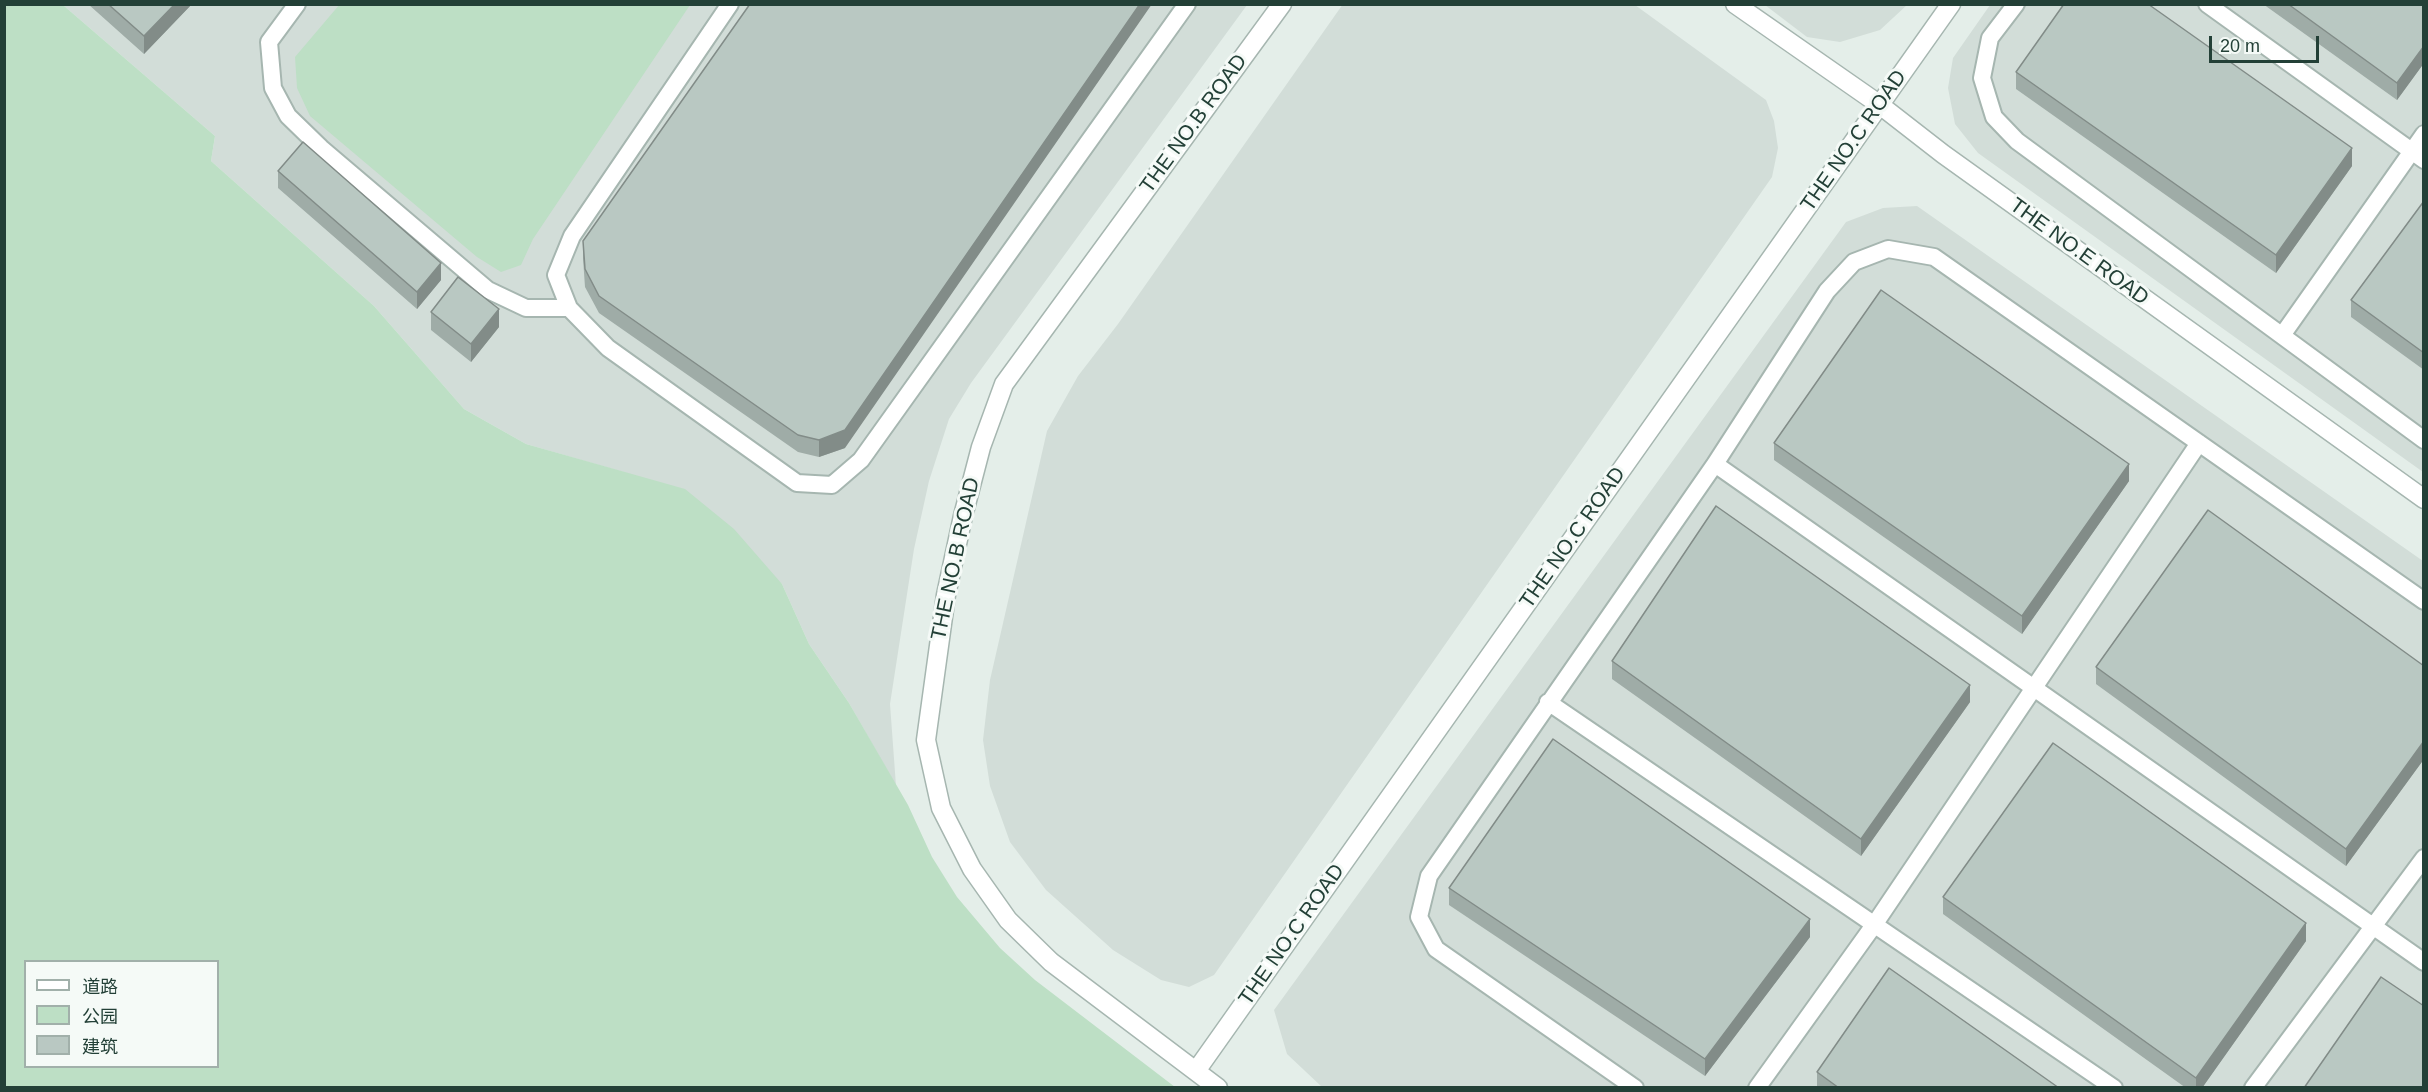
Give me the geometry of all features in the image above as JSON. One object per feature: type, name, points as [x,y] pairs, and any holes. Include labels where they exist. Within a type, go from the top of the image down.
[{"type":"street","name":"THE NO.B ROAD","points":[[1218,1088],[1051,962],[1008,920],[972,869],[941,807],[926,740],[945,606],[963,516],[981,447],[1005,384],[1282,4]]},
{"type":"street","name":"THE NO.E ROAD","points":[[1735,4],[1880,105],[1943,154],[2424,499]]},
{"type":"street","name":"THE NO.C ROAD","points":[[1196,1071],[1951,4]]},
{"type":"lane","points":[[297,4],[269,42],[273,88],[288,116],[321,148],[488,290],[526,308],[569,308]]},
{"type":"lane","points":[[730,4],[572,236],[556,275],[569,308],[608,348],[797,483],[832,485],[861,460],[1187,4]]},
{"type":"lane","points":[[2016,4],[1990,38],[1982,78],[1994,117],[2017,141],[2283,334],[2424,440]]},
{"type":"lane","points":[[2207,4],[2417,156]]},
{"type":"lane","points":[[2283,334],[2417,156],[2424,134]]},
{"type":"lane","points":[[1635,1088],[1436,949],[1419,917],[1429,876],[1715,464],[1827,291],[1854,262],[1888,249],[1934,257],[2424,602]]},
{"type":"lane","points":[[1757,1088],[1874,925],[2036,689],[2199,443]]},
{"type":"lane","points":[[1715,464],[2424,962]]},
{"type":"lane","points":[[1548,702],[2114,1088]]},
{"type":"lane","points":[[2253,1088],[2424,858]]},
{"type":"shaded area","points":[[1343,4],[1635,5],[1766,100],[1774,121],[1778,148],[1772,177],[1214,975],[1189,987],[1161,980],[1113,950],[1046,890],[1010,842],[990,786],[983,740],[990,680],[1047,431],[1078,376],[1118,324]]},
{"type":"shaded area","points":[[63,5],[1247,5],[971,383],[949,419],[929,481],[914,549],[890,704],[896,786],[849,703],[809,644],[782,584],[623,472],[526,444],[464,409],[374,306],[211,161],[215,136]]},
{"type":"shaded area","points":[[1765,5],[1907,5],[1880,30],[1840,42],[1807,37]]},
{"type":"shaded area","points":[[1990,5],[2423,5],[2423,472],[1978,153],[1955,124],[1948,88],[1953,58]]},
{"type":"shaded area","points":[[1917,206],[2423,561],[2423,1087],[1322,1087],[1287,1054],[1274,1010],[1846,222],[1883,208]]},
{"type":"green space","points":[[5,4],[63,5],[215,136],[211,161],[374,306],[464,409],[526,444],[685,489],[734,529],[782,584],[809,644],[849,703],[908,805],[932,857],[957,897],[1000,948],[1035,980],[1175,1087],[5,1087]]},
{"type":"green space","points":[[340,4],[690,5],[533,239],[521,265],[501,272],[477,257],[310,116],[297,88],[295,57]]},
{"type":"building","points":[[108,4],[175,4],[144,36]]},
{"type":"building","points":[[750,4],[1140,4],[845,430],[819,440],[798,435],[599,296],[585,269],[583,241]]},
{"type":"building","points":[[2064,4],[2148,4],[2352,148],[2276,255],[2016,72]]},
{"type":"building","points":[[2288,4],[2424,4],[2424,46],[2397,83]]},
{"type":"building","points":[[303,142],[441,263],[417,292],[278,171]]},
{"type":"building","points":[[2424,201],[2424,353],[2351,300]]},
{"type":"building","points":[[458,277],[499,309],[471,344],[431,312]]},
{"type":"building","points":[[1881,290],[2129,464],[2022,616],[1774,443]]},
{"type":"building","points":[[1716,506],[1970,685],[1861,839],[1612,661]]},
{"type":"building","points":[[2208,510],[2424,666],[2424,741],[2346,849],[2096,667]]},
{"type":"building","points":[[1553,739],[1810,919],[1705,1059],[1449,888]]},
{"type":"building","points":[[2053,743],[2306,923],[2196,1078],[1943,897]]},
{"type":"building","points":[[1889,968],[2059,1088],[1839,1088],[1817,1072]]},
{"type":"building","points":[[2381,977],[2424,1006],[2424,1088],[2304,1088]]}]
